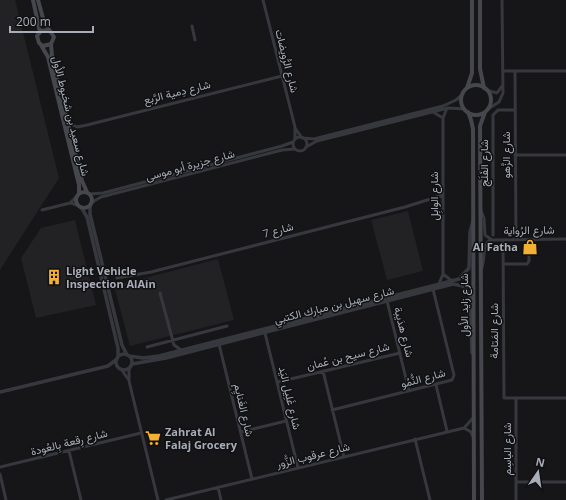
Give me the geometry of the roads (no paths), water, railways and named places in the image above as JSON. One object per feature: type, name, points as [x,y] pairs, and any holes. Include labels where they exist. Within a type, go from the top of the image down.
[{"type":"main road","points":[[33,0],[40,32],[37,39],[41,45],[45,46],[51,44],[54,37],[48,30],[38,0]]},
{"type":"main road","points":[[472,0],[472,73],[467,88],[462,94],[462,102],[466,110],[475,114],[486,110],[491,98],[486,89],[480,69],[480,0]]},
{"type":"main road","points":[[40,32],[48,30]]},
{"type":"main road","name":"شارع سعيد بن شخبوط الأول","points":[[51,44],[52,54],[83,184],[89,193],[91,204]]},
{"type":"main road","name":"شارع سعيد بن شخبوط الأول","points":[[41,45],[48,57],[78,185],[77,195],[80,206]]},
{"type":"main road","points":[[467,88],[475,86],[486,89]]},
{"type":"main road","name":"شارع زايد الأول","points":[[466,110],[472,124],[474,500]]},
{"type":"main road","name":"شارع زايد الأول","points":[[482,500],[480,126],[486,110]]},
{"type":"main road","points":[[77,195],[89,193]]},
{"type":"main road","points":[[80,206],[91,204]]},
{"type":"street","name":"شارع الرُّويضات","points":[[263,0],[295,127],[294,140]]},
{"type":"street","points":[[486,110],[496,105],[501,99],[503,93],[502,0]]},
{"type":"street","points":[[192,26],[195,40]]},
{"type":"street","points":[[503,70],[566,71]]},
{"type":"street","name":"شارع الزَّهو","points":[[515,70],[516,239]]},
{"type":"street","name":"شارع دِمية الرَّبع","points":[[77,127],[282,76]]},
{"type":"street","points":[[486,89],[497,93],[502,84]]},
{"type":"street","points":[[462,94],[452,102],[443,106],[314,139],[303,138],[294,140],[294,149],[301,151],[317,141],[447,108],[466,110]]},
{"type":"street","name":"شارع الوابِل","points":[[439,284],[444,274],[443,118],[447,108]]},
{"type":"street","name":"شارع الفَلَج","points":[[493,235],[493,115],[498,110],[515,110]]},
{"type":"street","points":[[432,112],[443,118]]},
{"type":"street","points":[[69,124],[77,127],[71,134]]},
{"type":"street","name":"شارع الرُّويضات","points":[[295,127],[303,138]]},
{"type":"street","points":[[303,138],[307,143],[306,147]]},
{"type":"street","name":"شارع جزيرة أبو موسى","points":[[89,193],[103,193],[260,152],[294,140]]},
{"type":"street","name":"شارع جزيرة أبو موسى","points":[[91,204],[101,197],[285,150],[294,149]]},
{"type":"street","points":[[515,155],[566,155]]},
{"type":"street","points":[[70,203],[77,195]]},
{"type":"street","name":"شارع 7","points":[[117,278],[151,272],[405,207],[443,195]]},
{"type":"street","points":[[42,210],[70,203],[80,206],[87,217],[118,348],[120,368],[129,381]]},
{"type":"street","points":[[91,204],[90,214],[122,345],[128,355],[130,366],[129,381],[158,500]]},
{"type":"street","name":"شارع الرُواية","points":[[481,210],[484,218],[485,235],[492,240],[566,239]]},
{"type":"street","name":"شارع سهيل بن مبارك الكتبي","points":[[118,358],[128,355],[143,358],[171,353],[452,281],[462,277],[469,268],[470,232],[473,220]]},
{"type":"street","name":"شارع الرُواية","points":[[481,270],[484,262],[485,246],[492,240]]},
{"type":"street","name":"شارع المَتامة","points":[[503,240],[504,398],[516,398]]},
{"type":"street","points":[[503,264],[527,264],[529,260],[528,254]]},
{"type":"street","points":[[444,274],[452,281]]},
{"type":"street","name":"شارع سهيل بن مبارك الكتبي","points":[[120,368],[166,358],[457,284],[463,286],[468,291],[473,364]]},
{"type":"street","name":"شارع النُّمُو","points":[[332,410],[451,381],[454,375],[433,289]]},
{"type":"street","points":[[160,293],[172,340],[174,345],[181,350]]},
{"type":"street","name":"شارع هدَيبة","points":[[387,301],[409,391]]},
{"type":"street","points":[[147,347],[227,326]]},
{"type":"street","name":"شارع غَلِيل اليَد","points":[[264,332],[278,382],[298,468]]},
{"type":"street","name":"شارع الغَنايِم","points":[[219,344],[252,479]]},
{"type":"street","points":[[171,353],[174,345]]},
{"type":"street","name":"شارع سيح بن عُمان","points":[[278,382],[400,352]]},
{"type":"street","points":[[108,366],[118,358]]},
{"type":"street","points":[[0,392],[108,366],[120,368]]},
{"type":"street","points":[[323,371],[344,457]]},
{"type":"street","points":[[436,385],[447,431]]},
{"type":"street","points":[[516,398],[566,398]]},
{"type":"street","name":"شارع الباسِم","points":[[516,398],[516,500]]},
{"type":"street","points":[[473,416],[471,422],[464,428],[470,432],[473,437]]},
{"type":"street","points":[[240,432],[286,421]]},
{"type":"street","name":"شارع عرقوب الزُّور","points":[[166,500],[464,428]]},
{"type":"street","name":"شارع رِقعة بِالعُودة","points":[[0,467],[141,433]]},
{"type":"street","points":[[415,439],[430,500]]},
{"type":"street","points":[[69,451],[81,500]]},
{"type":"street","points":[[0,474],[6,500]]},
{"type":"street","points":[[516,482],[566,482]]},
{"type":"street","points":[[218,487],[221,500]]},
{"type":"place","name":"Al Fatha","points":[[530,247]]},
{"type":"place","name":"Light Vehicle Inspection AlAin","points":[[54,277]]},
{"type":"place","name":"Zahrat Al Falaj Grocery","points":[[153,438]]}]
